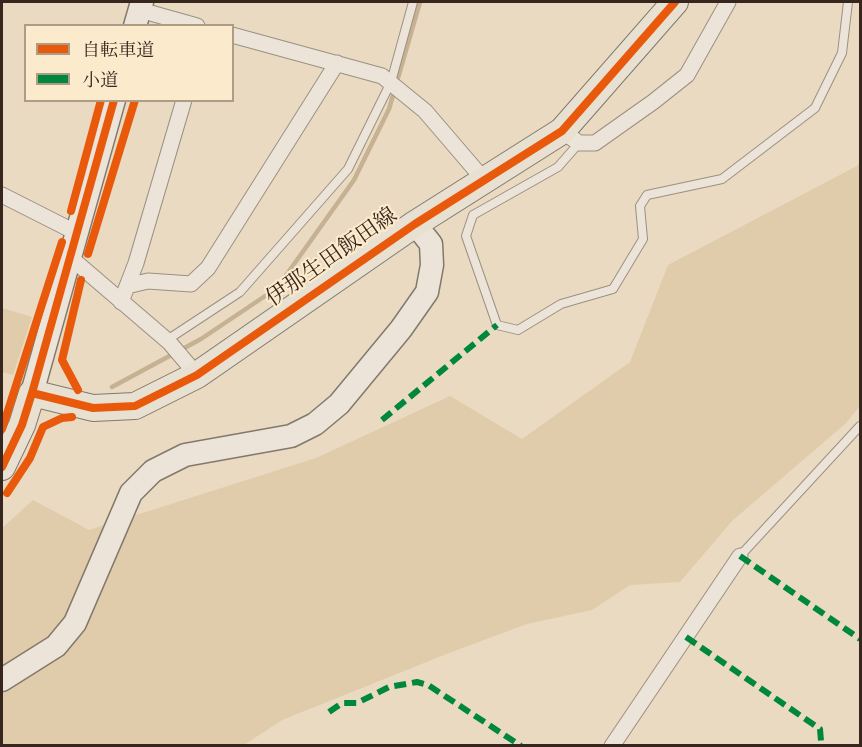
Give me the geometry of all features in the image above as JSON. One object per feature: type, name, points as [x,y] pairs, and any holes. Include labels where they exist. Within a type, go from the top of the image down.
[{"type":"main road","name":"伊那生田飯田線","points":[[32,393],[93,408],[135,406],[191,367],[415,224],[485,181],[571,137],[675,2]]},
{"type":"main road","points":[[2,467],[22,425],[32,393]]},
{"type":"street","points":[[571,137],[595,143],[687,75],[728,2]]},
{"type":"street","points":[[139,12],[188,24]]},
{"type":"street","points":[[234,36],[382,76],[405,92],[425,111],[485,181]]},
{"type":"street","points":[[127,286],[148,281],[191,284],[208,268],[337,63]]},
{"type":"street","points":[[32,393],[72,258],[77,232],[113,102]]},
{"type":"street","points":[[121,302],[183,102]]},
{"type":"street","points":[[2,195],[77,232]]},
{"type":"street","points":[[2,681],[56,646],[75,623],[131,493],[153,471],[185,455],[291,436],[315,424],[339,405],[395,338],[427,292],[432,265],[431,244],[415,224]]},
{"type":"street","points":[[72,258],[168,341],[191,367]]},
{"type":"street","points":[[612,746],[740,556]]},
{"type":"lane","points":[[168,341],[240,292],[348,169],[391,82],[413,2]]},
{"type":"lane","points":[[571,137],[558,167],[472,215],[466,236],[497,325],[518,330],[561,304],[613,289],[643,239],[640,206],[647,195],[722,179],[815,108],[842,53],[848,2]]},
{"type":"lane","points":[[740,556],[861,426]]},
{"type":"shaded area","points":[[860,161],[860,406],[845,424],[732,521],[680,582],[630,585],[592,610],[527,624],[282,720],[244,745],[2,745],[2,528],[33,500],[89,530],[316,458],[450,396],[522,439],[630,362],[668,265],[857,166]]},
{"type":"shaded area","points":[[2,308],[32,317],[13,375],[2,372]]},
{"type":"waterway","points":[[112,387],[201,339],[277,288],[354,180],[389,109],[420,2]]},
{"type":"marked path","points":[[382,420],[497,325]]},
{"type":"marked path","points":[[740,556],[860,639]]},
{"type":"marked path","points":[[686,637],[820,729],[821,741],[818,746]]},
{"type":"marked path","points":[[329,712],[342,703],[357,703],[389,687],[417,682],[428,685],[521,746]]},
{"type":"cycle path","points":[[32,393],[93,408],[135,406],[197,375],[415,224],[562,131],[675,2]]},
{"type":"cycle path","points":[[71,211],[100,102]]},
{"type":"cycle path","points":[[2,467],[22,425],[32,393],[113,102]]},
{"type":"cycle path","points":[[88,254],[134,102]]},
{"type":"cycle path","points":[[2,429],[62,242]]},
{"type":"cycle path","points":[[78,390],[62,360],[81,280]]},
{"type":"cycle path","points":[[7,493],[30,458],[43,427],[62,418],[72,417]]}]
